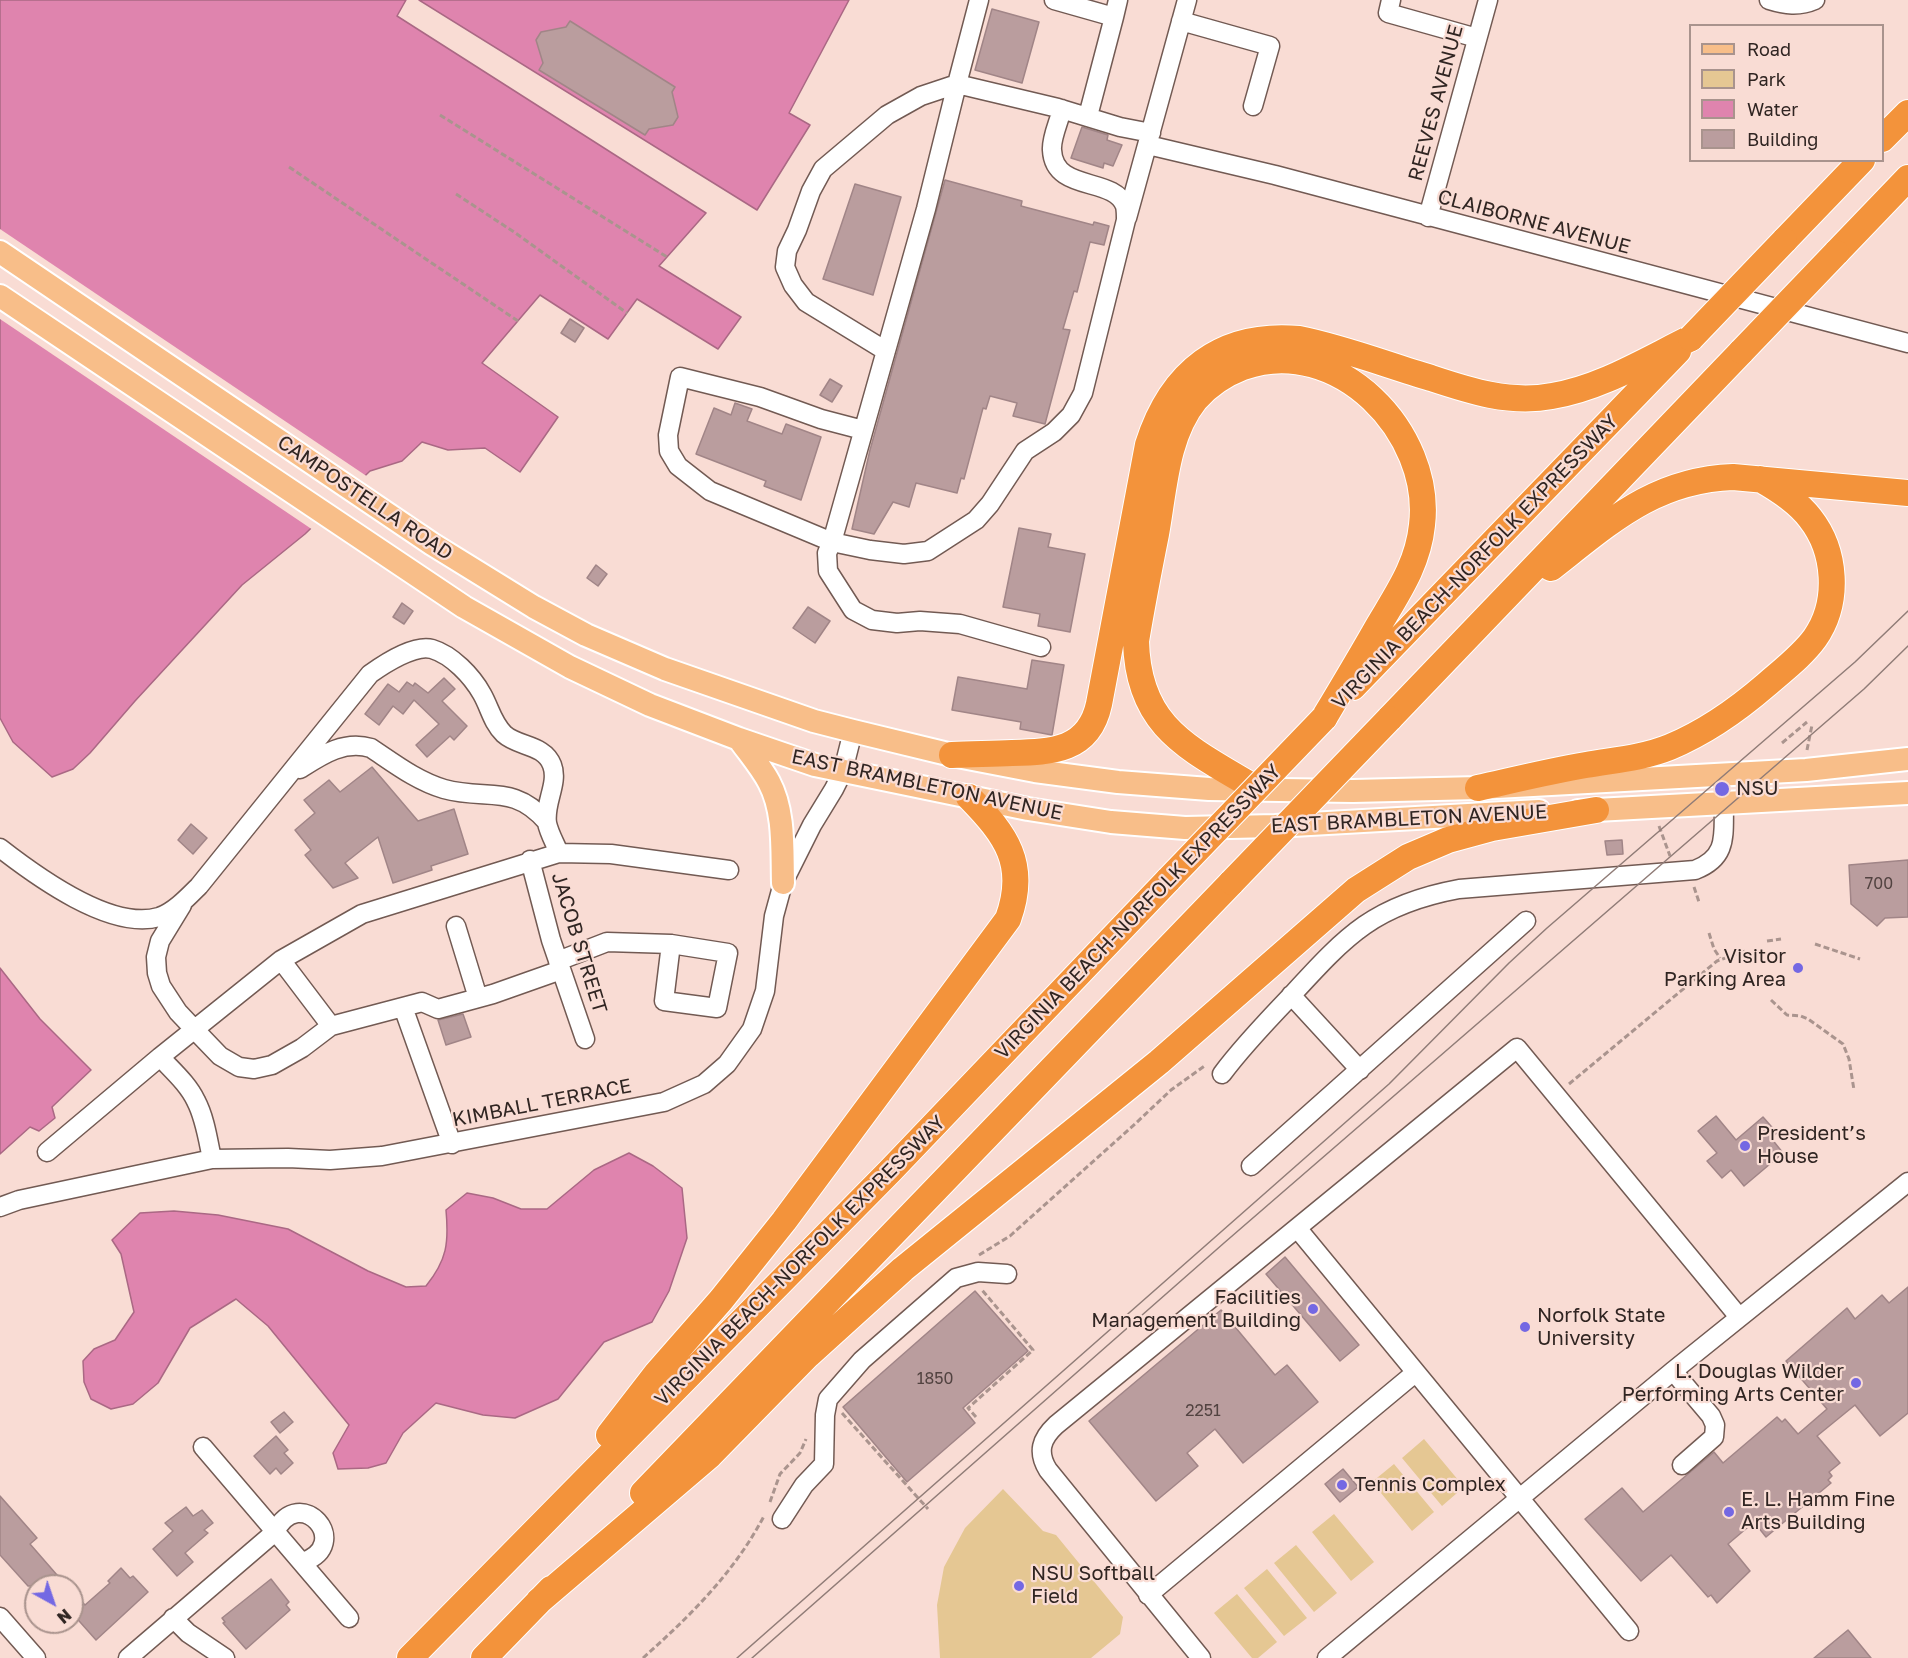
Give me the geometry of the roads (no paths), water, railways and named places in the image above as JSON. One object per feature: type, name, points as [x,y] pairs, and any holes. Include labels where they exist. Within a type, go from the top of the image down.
[{"type":"highway","points":[[1884,137],[1908,113]]},
{"type":"highway","name":"VIRGINIA BEACH-NORFOLK EXPRESSWAY","points":[[410,1658],[540,1523],[883,1178],[1860,162]]},
{"type":"highway","points":[[484,1658],[1908,178]]},
{"type":"highway","points":[[952,755],[1045,752],[1074,742],[1089,729],[1099,704],[1152,432],[1168,398],[1185,377],[1218,352],[1245,341],[1272,337],[1299,339],[1473,391],[1503,397],[1534,399],[1587,387],[1691,338]]},
{"type":"highway","points":[[1255,788],[1185,744],[1162,723],[1144,690],[1138,665],[1136,641],[1169,460],[1180,424],[1195,401],[1214,382],[1254,364],[1281,360],[1295,362],[1322,368],[1350,381],[1374,400],[1394,423],[1409,448],[1419,475],[1424,514],[1412,568],[1400,593],[1324,718]]},
{"type":"highway","points":[[1480,623],[1606,525],[1646,499],[1673,487],[1704,479],[1733,477],[1908,493]]},
{"type":"highway","points":[[1478,788],[1629,758],[1670,747],[1712,726],[1738,708],[1806,648],[1816,636],[1828,608],[1832,579],[1828,552],[1809,517],[1790,498],[1760,479]]},
{"type":"highway","points":[[540,1523],[657,1373],[721,1300],[784,1221],[1008,919],[1015,896],[1013,859],[1004,837],[969,797]]},
{"type":"highway","points":[[539,1601],[710,1455],[808,1355],[903,1269],[1159,1062],[1356,890],[1408,857],[1448,840],[1492,828],[1596,810]]},
{"type":"main road","name":"CAMPOSTELLA ROAD","points":[[0,252],[483,577],[586,635],[665,669],[753,700]]},
{"type":"main road","name":"CAMPOSTELLA ROAD","points":[[0,296],[464,607],[543,652],[650,705],[740,739]]},
{"type":"main road","name":"EAST BRAMBLETON AVENUE","points":[[753,700],[814,721],[952,755],[1035,771],[1118,782],[1209,789],[1353,791],[1478,788],[1786,771],[1908,759]]},
{"type":"main road","name":"EAST BRAMBLETON AVENUE","points":[[740,739],[815,765],[1028,809],[1111,822],[1185,828],[1321,825],[1513,812],[1724,804],[1908,793]]},
{"type":"main road","points":[[740,739],[769,783],[774,797],[782,827],[783,883]]},
{"type":"street","points":[[979,0],[926,209],[827,553],[828,572],[853,610],[872,620],[897,623],[920,621],[960,624],[1041,647]]},
{"type":"street","points":[[1053,0],[1116,8],[1088,116]]},
{"type":"street","points":[[863,430],[821,419],[760,397],[680,377],[668,435],[669,451],[678,465],[710,491],[832,542],[904,554],[928,551],[976,520],[990,504],[1025,451],[1054,432],[1071,415],[1083,393],[1126,220],[1187,0]]},
{"type":"street","points":[[1391,0],[1388,13],[1477,38]]},
{"type":"street","name":"REEVES AVENUE","points":[[1428,217],[1488,0]]},
{"type":"street","points":[[1769,0],[1793,5],[1814,1]]},
{"type":"street","points":[[1181,21],[1270,46],[1253,106]]},
{"type":"street","points":[[886,351],[806,302],[793,285],[785,267],[787,251],[811,191],[823,169],[888,115],[921,96],[957,84]]},
{"type":"street","name":"CLAIBORNE AVENUE","points":[[957,84],[1088,116],[1150,139],[1428,217],[1908,343]]},
{"type":"street","points":[[1062,110],[1052,148],[1054,161],[1060,171],[1070,178],[1112,193],[1120,199],[1125,206],[1126,220]]},
{"type":"street","points":[[0,848],[41,878],[98,911],[139,919],[160,917],[184,901],[199,886],[370,674],[390,660],[410,652],[430,648],[449,658],[466,672],[482,694],[491,718],[504,734],[518,743],[535,747],[552,763],[554,777],[547,822]]},
{"type":"street","name":"KIMBALL TERRACE","points":[[0,1207],[19,1200],[212,1159],[330,1160],[382,1156],[452,1144],[664,1102],[704,1084],[727,1064],[752,1029],[765,992],[773,927],[783,883],[812,825],[830,798],[843,771],[853,731]]},
{"type":"street","points":[[286,778],[325,753],[342,747],[371,748],[425,783],[447,790],[498,794],[520,800],[536,810],[547,822],[559,853]]},
{"type":"street","points":[[1217,1067],[1242,1048],[1353,932],[1387,911],[1420,897],[1459,889],[1687,872],[1704,866],[1716,858],[1722,847],[1724,804]]},
{"type":"street","points":[[47,1152],[281,960],[362,914],[530,860],[559,853],[611,854],[729,870]]},
{"type":"street","name":"JACOB STREET","points":[[530,860],[560,965],[585,1039]]},
{"type":"street","points":[[184,901],[160,941],[156,965],[161,986],[195,1030],[220,1056],[239,1067],[254,1069],[272,1065],[331,1026],[423,1002],[438,1008],[478,998],[560,965],[607,942],[671,944]]},
{"type":"street","points":[[1251,1166],[1526,921]]},
{"type":"street","points":[[456,926],[478,998]]},
{"type":"street","points":[[281,960],[331,1026]]},
{"type":"street","points":[[1292,995],[1360,1070]]},
{"type":"street","points":[[403,1007],[452,1144]]},
{"type":"street","points":[[1201,1658],[1048,1470],[1041,1451],[1044,1438],[1065,1417],[1517,1048],[1739,1317]]},
{"type":"street","points":[[160,1058],[185,1084],[196,1100],[203,1118],[212,1159]]},
{"type":"street","points":[[1327,1658],[1673,1371],[1908,1182]]},
{"type":"street","points":[[1297,1228],[1629,1631]]},
{"type":"street","points":[[782,1519],[804,1485],[824,1464],[825,1415],[832,1392],[862,1360],[956,1278],[978,1272],[1008,1274]]},
{"type":"street","points":[[1673,1371],[1711,1416],[1715,1425],[1714,1437],[1682,1465]]},
{"type":"street","points":[[1148,1595],[1415,1373]]},
{"type":"street","points":[[202,1447],[349,1618]]},
{"type":"street","points":[[128,1658],[275,1532],[280,1522],[288,1515],[298,1512],[318,1521],[324,1530],[325,1541],[321,1551],[313,1559],[303,1562]]},
{"type":"street","points":[[0,1617],[36,1658]]},
{"type":"street","points":[[173,1618],[188,1633],[225,1658]]},
{"type":"water","points":[[0,0],[406,0],[397,16],[706,213],[659,266],[741,317],[718,349],[637,299],[608,339],[540,295],[482,363],[558,417],[520,472],[485,448],[448,450],[422,442],[402,461],[370,471],[305,534],[242,585],[90,753],[73,769],[52,777],[13,742],[0,718]]},
{"type":"water","points":[[419,0],[849,0],[789,113],[810,125],[757,210]]},
{"type":"water","points":[[0,968],[40,1019],[91,1070],[52,1107],[55,1118],[39,1131],[30,1127],[0,1154]]},
{"type":"water","points":[[629,1153],[653,1166],[682,1188],[687,1238],[669,1291],[652,1322],[604,1342],[558,1399],[515,1418],[483,1415],[436,1403],[403,1433],[386,1463],[368,1468],[338,1469],[333,1453],[349,1425],[268,1326],[236,1299],[190,1328],[158,1383],[133,1404],[111,1409],[91,1399],[84,1382],[83,1361],[94,1349],[115,1340],[134,1312],[121,1254],[112,1240],[140,1213],[174,1211],[218,1215],[288,1229],[368,1271],[406,1287],[426,1286],[438,1268],[445,1251],[446,1210],[467,1193],[493,1198],[521,1209],[547,1209],[594,1170]]},
{"type":"tram line","points":[[737,1658],[1389,1084],[1547,928],[1855,662],[1908,611]]},
{"type":"tram line","points":[[752,1658],[1224,1243],[1864,689],[1908,646]]},
{"type":"place","name":"NSU","points":[[1722,789]]},
{"type":"place","name":"Visitor Parking Area","points":[[1798,968]]},
{"type":"place","name":"President’s House","points":[[1745,1146]]},
{"type":"place","name":"Facilities Management Building","points":[[1313,1309]]},
{"type":"place","name":"Norfolk State University","points":[[1525,1327]]},
{"type":"place","name":"L. Douglas Wilder Performing Arts Center","points":[[1856,1383]]},
{"type":"place","name":"Tennis Complex","points":[[1342,1485]]},
{"type":"place","name":"E. L. Hamm Fine Arts Building","points":[[1729,1512]]},
{"type":"place","name":"NSU Softball Field","points":[[1019,1586]]}]
